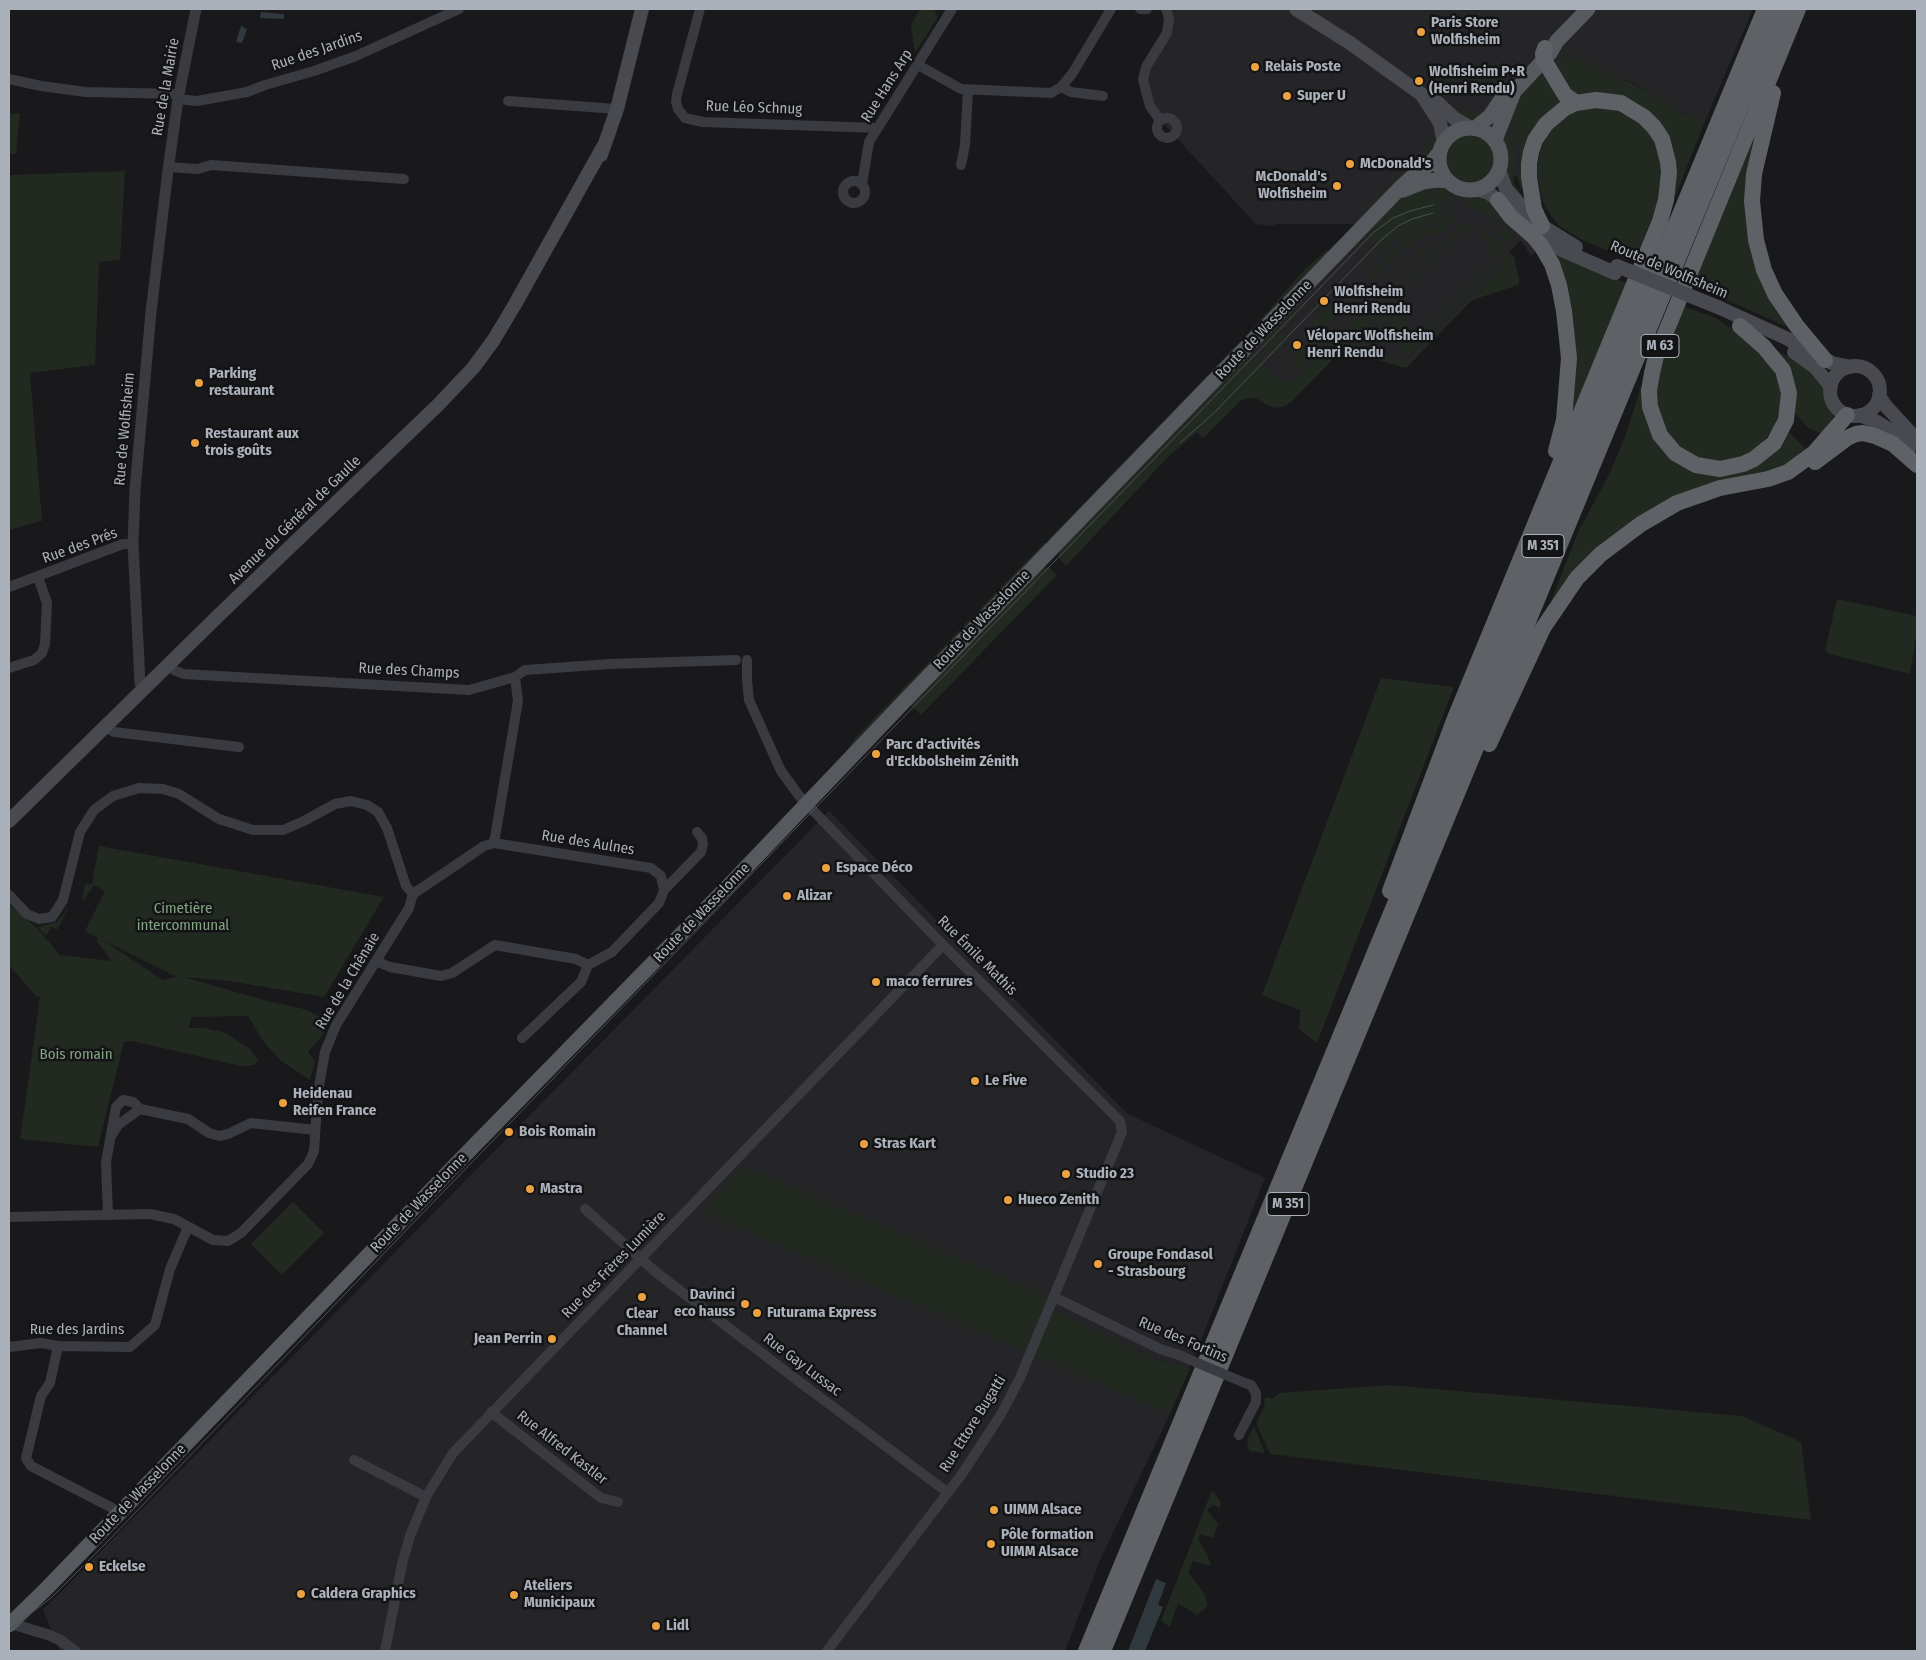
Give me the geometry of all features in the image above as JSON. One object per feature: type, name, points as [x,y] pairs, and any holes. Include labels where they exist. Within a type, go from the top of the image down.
[{"type":"highway","name":"M 351","points":[[1086,1651],[1765,9]]},
{"type":"highway","name":"M 351","points":[[1103,1651],[1781,9]]},
{"type":"highway","name":"M 63","points":[[1740,326],[1764,347],[1783,370],[1789,393],[1786,420],[1774,442],[1765,452],[1754,459],[1731,468],[1707,468],[1691,463],[1676,453],[1660,435],[1650,407],[1649,391],[1652,373],[1663,338],[1798,9]]},
{"type":"highway","points":[[1804,9],[1782,65],[1760,142],[1753,181],[1753,221],[1760,257],[1775,294],[1796,325],[1825,360]]},
{"type":"highway","points":[[1549,50],[1565,95],[1576,103]]},
{"type":"highway","points":[[1321,1084],[1412,828],[1476,667],[1660,221],[1666,200],[1669,172],[1662,140],[1654,127],[1644,117],[1621,103],[1596,100],[1576,103],[1565,108],[1546,124],[1531,152],[1529,177],[1534,208],[1542,226]]},
{"type":"highway","points":[[1476,667],[1501,594],[1548,476],[1564,420],[1569,358],[1564,310],[1552,264],[1534,237],[1511,218],[1498,200]]},
{"type":"highway","points":[[1522,239],[1537,254],[1552,264]]},
{"type":"highway","points":[[1401,928],[1445,843],[1532,647],[1577,578],[1621,538],[1661,512],[1698,495],[1732,485],[1773,478],[1788,472],[1814,453],[1854,415]]},
{"type":"highway","points":[[1621,538],[1700,500],[1733,490],[1769,484],[1790,478],[1856,434],[1869,434],[1884,440],[1917,465]]},
{"type":"main road","name":"Avenue du Général de Gaulle","points":[[9,822],[474,368],[497,334],[604,147],[617,109],[642,9]]},
{"type":"main road","points":[[1296,9],[1350,43],[1421,94],[1438,102],[1454,118],[1472,128],[1486,132],[1495,140],[1500,152],[1499,170],[1488,184],[1476,189],[1464,189],[1448,181],[1423,182],[1391,198]]},
{"type":"main road","points":[[1495,140],[1514,92],[1549,50],[1588,9]]},
{"type":"main road","points":[[1442,148],[1457,130],[1472,128],[1490,116],[1515,79],[1549,50]]},
{"type":"main road","points":[[1421,94],[1440,123],[1442,148],[1440,165],[1448,181]]},
{"type":"main road","name":"Route de Wasselonne","points":[[9,1623],[48,1587],[1391,198],[1412,177],[1430,164],[1442,148]]},
{"type":"main road","name":"Route de Wolfisheim","points":[[1499,170],[1504,185],[1512,196],[1542,226],[1616,270]]},
{"type":"main road","name":"Route de Wolfisheim","points":[[1476,189],[1490,193],[1549,242],[1562,250],[1788,339],[1825,360],[1840,366],[1851,367]]},
{"type":"main road","name":"Route de Wolfisheim","points":[[1719,312],[1740,326],[1768,337],[1802,356],[1819,371],[1831,387]]},
{"type":"main road","points":[[1854,415],[1873,409],[1880,395],[1880,387],[1872,374],[1859,367],[1851,367],[1838,374],[1831,387],[1832,401],[1836,407],[1854,415],[1877,422],[1888,429],[1917,457]]},
{"type":"main road","points":[[1880,395],[1885,405],[1917,440]]},
{"type":"street","name":"Rue de la Mairie","points":[[168,169],[179,97],[196,9]]},
{"type":"street","name":"Rue des Jardins","points":[[9,79],[41,86],[86,92],[179,97],[197,101],[247,92],[314,71],[356,56],[459,9]]},
{"type":"street","name":"Rue Léo Schnug","points":[[700,9],[676,102],[680,114],[685,118],[703,122],[878,128]]},
{"type":"street","name":"Rue Hans Arp","points":[[862,184],[869,142],[952,9]]},
{"type":"street","points":[[918,65],[942,80],[968,90],[1051,93],[1061,87],[1072,74],[1111,9]]},
{"type":"street","points":[[1140,9],[1147,9]]},
{"type":"street","points":[[1160,120],[1150,106],[1143,80],[1146,66],[1167,33],[1169,18],[1166,9]]},
{"type":"street","points":[[1061,87],[1071,92],[1103,96]]},
{"type":"street","points":[[961,166],[965,145],[968,90]]},
{"type":"street","points":[[508,101],[617,109]]},
{"type":"street","points":[[168,169],[198,169],[211,165],[404,179]]},
{"type":"street","name":"Rue de Wolfisheim","points":[[144,690],[140,683],[133,544],[134,490],[150,312],[168,169]]},
{"type":"street","name":"Rue des Prés","points":[[9,587],[123,544],[133,544]]},
{"type":"street","name":"Rue des Prés","points":[[9,668],[34,660],[42,653],[46,644],[48,603],[38,577]]},
{"type":"street","name":"Rue des Champs","points":[[168,666],[183,674],[469,690],[515,676],[525,670],[610,664],[736,660]]},
{"type":"street","name":"Rue Émile Mathis","points":[[747,660],[749,700],[781,771],[806,804],[943,945],[1120,1122],[1122,1132]]},
{"type":"street","points":[[9,895],[27,914],[39,919],[52,917],[63,900],[80,832],[94,810],[113,796],[139,788],[163,789],[179,794],[219,820],[253,830],[283,830],[335,804],[350,801],[367,806],[378,812],[387,828],[406,886],[413,894],[484,846],[494,843],[518,701],[515,676]]},
{"type":"street","points":[[106,727],[114,732],[239,747]]},
{"type":"street","points":[[522,1038],[581,982],[588,965],[612,952],[659,903],[664,890],[701,852],[702,838],[697,832]]},
{"type":"street","name":"Rue des Aulnes","points":[[494,843],[651,868],[661,876],[664,890]]},
{"type":"street","name":"Rue de la Chênaie","points":[[9,1218],[150,1214],[174,1219],[213,1240],[228,1241],[241,1233],[308,1164],[314,1151],[318,1092],[326,1052],[336,1025],[409,908],[413,894]]},
{"type":"street","points":[[376,962],[390,967],[441,976],[452,973],[495,945],[576,959],[588,965]]},
{"type":"street","name":"Rue des Frères Lumière","points":[[385,1651],[402,1564],[410,1536],[426,1497],[453,1453],[943,945]]},
{"type":"street","points":[[108,1215],[106,1162],[116,1107],[123,1100],[133,1102],[140,1109],[188,1119],[209,1133],[219,1136],[251,1123],[315,1130]]},
{"type":"street","points":[[110,1138],[118,1125],[140,1109]]},
{"type":"street","name":"Rue Ettore Bugatti","points":[[827,1651],[962,1474],[1000,1416],[1020,1378],[1122,1132]]},
{"type":"street","name":"Rue Gay Lussac","points":[[585,1208],[640,1259],[800,1384],[947,1492]]},
{"type":"street","name":"Rue des Jardins","points":[[9,1348],[41,1343],[58,1346],[130,1347],[155,1325],[170,1269],[188,1227]]},
{"type":"street","name":"Rue des Fortins","points":[[1054,1297],[1160,1349],[1179,1355],[1251,1386],[1256,1393],[1256,1402],[1240,1435]]},
{"type":"street","points":[[58,1346],[50,1383],[41,1396],[26,1458],[32,1466],[120,1512]]},
{"type":"street","name":"Rue Alfred Kastler","points":[[492,1412],[601,1498],[618,1502]]},
{"type":"street","points":[[354,1460],[426,1497]]},
{"type":"street","points":[[9,1623],[49,1635],[60,1640],[75,1651]]},
{"type":"shaded area","points":[[1166,9],[1753,9],[1706,119],[1681,113],[1651,92],[1625,79],[1508,124],[1516,138],[1519,149],[1520,163],[1517,176],[1499,184],[1493,189],[1537,250],[1531,256],[1520,241],[1509,253],[1514,257],[1519,280],[1518,285],[1470,302],[1406,368],[1342,349],[1291,402],[1277,408],[1267,405],[1256,398],[1243,399],[1215,373],[1355,225],[1276,224],[1272,226],[1256,224],[1160,120],[1150,106],[1146,67],[1167,33]]},
{"type":"shaded area","points":[[261,12],[284,14],[284,19],[260,18]]},
{"type":"shaded area","points":[[241,26],[247,29],[242,43],[236,42]]},
{"type":"shaded area","points":[[829,811],[1128,1114],[1265,1178],[1190,1368],[1155,1359],[1062,1314],[1045,1295],[703,1212],[1170,1414],[1101,1558],[1065,1651],[60,1651],[43,1610]]},
{"type":"shaded area","points":[[1156,1579],[1166,1583],[1158,1605],[1163,1607],[1145,1651],[1128,1651]]},
{"type":"green space","points":[[920,9],[934,9],[938,17],[915,53],[911,25]]},
{"type":"green space","points":[[1567,54],[1651,92],[1681,113],[1706,119],[1667,217],[1672,151],[1621,98],[1548,114],[1523,190],[1519,184],[1517,176],[1520,163],[1519,149],[1516,138],[1507,124],[1517,100],[1536,77]]},
{"type":"green space","points":[[1587,108],[1611,108],[1634,117],[1652,135],[1658,147],[1662,174],[1660,193],[1634,262],[1582,240],[1559,226],[1545,207],[1541,195],[1537,172],[1541,147],[1555,125],[1565,116]]},
{"type":"green space","points":[[1472,110],[1486,116],[1480,120],[1471,121],[1456,115],[1463,111]]},
{"type":"green space","points":[[20,113],[16,154],[9,154],[9,114]]},
{"type":"green space","points":[[1434,129],[1438,139],[1432,154],[1421,166],[1418,157],[1431,143]]},
{"type":"green space","points":[[1756,129],[1748,202],[1790,326],[1787,327],[1693,285]]},
{"type":"green space","points":[[1506,130],[1515,153],[1514,184],[1532,209],[1514,194],[1505,174],[1508,157],[1502,137]]},
{"type":"green space","points":[[1465,134],[1475,134],[1484,138],[1490,144],[1494,158],[1490,172],[1484,178],[1475,182],[1465,182],[1456,178],[1450,172],[1446,163],[1446,153],[1450,144],[1456,138]]},
{"type":"green space","points":[[1413,162],[1416,169],[1369,213],[1366,210]]},
{"type":"green space","points":[[125,171],[120,260],[99,262],[95,365],[30,373],[42,521],[9,530],[9,175]]},
{"type":"green space","points":[[1422,186],[1444,206],[1444,212],[1441,217],[1434,222],[1406,230],[1394,238],[1371,261],[1368,261],[1366,259],[1378,247],[1368,237],[1355,249],[1352,245],[1395,201]]},
{"type":"green space","points":[[1429,186],[1444,186],[1454,198],[1455,209],[1438,196]]},
{"type":"green space","points":[[1460,195],[1489,198],[1512,227],[1469,206]]},
{"type":"green space","points":[[1449,212],[1455,214],[1443,230],[1421,236],[1407,248],[1401,241],[1401,238],[1407,233],[1437,224]]},
{"type":"green space","points":[[1461,225],[1471,225],[1489,234],[1505,249],[1487,273],[1408,355],[1402,356],[1398,352],[1400,347],[1415,332],[1420,337],[1495,260],[1490,254],[1494,249],[1492,244],[1477,230],[1473,230],[1468,234],[1463,229],[1394,301],[1399,306],[1396,309],[1385,298],[1402,286]]},
{"type":"green space","points":[[1502,228],[1515,236],[1509,245],[1492,229],[1500,232]]},
{"type":"green space","points":[[1534,236],[1570,259],[1626,283],[1569,422],[1576,346]]},
{"type":"green space","points":[[1433,242],[1435,244],[1428,252],[1417,257],[1381,294],[1379,292],[1422,248]]},
{"type":"green space","points":[[1399,245],[1402,248],[1370,281],[1367,278]]},
{"type":"green space","points":[[1327,250],[1331,253],[1052,541],[1049,539],[1258,323],[1304,270]]},
{"type":"green space","points":[[1509,253],[1514,257],[1519,280],[1518,285],[1470,302],[1406,368],[1343,349],[1285,406],[1277,408],[1267,405],[1256,398],[1243,399],[1203,438],[1197,432],[1168,457],[1066,566],[1059,559],[1059,551],[1247,355],[1253,355],[1275,376],[1286,382],[1295,380],[1333,340],[1401,361],[1410,360],[1491,277]]},
{"type":"green space","points":[[1362,284],[1365,286],[1321,331],[1312,322],[1334,299],[1340,304]]},
{"type":"green space","points":[[1377,295],[1379,297],[1365,314],[1369,326],[1376,329],[1383,328],[1398,315],[1408,325],[1389,343],[1352,333],[1345,329]]},
{"type":"green space","points":[[1301,298],[1305,302],[1273,335],[1276,337],[1281,332],[1286,337],[1281,342],[1283,345],[1270,358],[1263,351],[1261,342]]},
{"type":"green space","points":[[1383,301],[1394,311],[1382,323],[1377,324],[1372,321],[1370,315]]},
{"type":"green space","points":[[1683,306],[1716,318],[1754,344],[1771,362],[1780,383],[1781,406],[1774,428],[1758,448],[1738,459],[1716,461],[1692,456],[1674,442],[1661,422],[1655,397],[1659,371]]},
{"type":"green space","points":[[1309,325],[1314,329],[1308,336],[1315,343],[1300,367],[1289,371],[1287,370],[1296,361],[1292,357],[1308,340],[1302,333]]},
{"type":"green space","points":[[1778,351],[1811,370],[1824,385],[1828,404],[1835,413],[1827,430],[1820,433],[1808,428],[1794,412]]},
{"type":"green space","points":[[1641,386],[1644,386],[1644,407],[1698,470],[1772,454],[1789,432],[1808,451],[1787,469],[1669,503],[1553,602],[1551,601],[1578,532],[1610,473],[1626,434]]},
{"type":"green space","points":[[1045,542],[1049,544],[850,749],[848,748],[856,737]]},
{"type":"green space","points":[[1046,567],[1050,568],[1057,575],[921,715],[909,703]]},
{"type":"green space","points":[[1837,599],[1917,616],[1917,631],[1910,674],[1829,654],[1825,650]]},
{"type":"green space","points":[[1381,678],[1454,687],[1317,1043],[1299,1029],[1300,1010],[1262,995]]},
{"type":"green space","points":[[99,846],[384,897],[324,997],[229,981],[184,977],[267,1001],[304,1009],[326,1019],[323,1035],[308,1052],[315,1061],[310,1080],[281,1061],[263,1041],[248,1016],[192,1017],[188,1028],[204,1028],[223,1032],[248,1047],[258,1060],[254,1065],[241,1066],[132,1041],[124,1042],[98,1147],[20,1139],[40,997],[36,996],[9,965],[9,904],[38,929],[60,955],[112,961],[97,942],[98,938],[85,931],[105,891],[94,885],[84,900],[82,900],[85,884],[92,884]],"holes":[[[103,940],[178,976],[163,980]]]},
{"type":"green space","points":[[67,907],[57,930],[51,927],[46,936],[38,927],[57,922]]},
{"type":"green space","points":[[744,1166],[1045,1295],[1062,1314],[1155,1359],[1190,1368],[1170,1414],[702,1212]]},
{"type":"green space","points":[[293,1202],[324,1233],[282,1275],[251,1244]]},
{"type":"green space","points":[[1390,1385],[1742,1416],[1801,1442],[1811,1520],[1270,1454],[1256,1423],[1264,1408],[1265,1397],[1272,1399],[1279,1393]]},
{"type":"green space","points":[[1254,1427],[1265,1453],[1250,1451],[1248,1448],[1247,1440]]},
{"type":"green space","points":[[1212,1490],[1221,1502],[1220,1508],[1213,1505],[1207,1510],[1218,1524],[1213,1538],[1200,1534],[1198,1539],[1208,1556],[1211,1566],[1193,1561],[1188,1572],[1204,1593],[1208,1606],[1197,1615],[1178,1603],[1170,1627],[1161,1621]]},
{"type":"tram line","points":[[9,1630],[51,1598],[111,1538],[416,1220],[1374,232],[1393,218],[1433,205]]},
{"type":"tram line","points":[[1180,443],[1215,412],[1381,240],[1398,226],[1412,219],[1433,213]]},
{"type":"place","name":"Paris Store Wolfisheim","points":[[1421,32]]},
{"type":"place","name":"Relais Poste","points":[[1255,67]]},
{"type":"place","name":"Wolfisheim P+R (Henri Rendu)","points":[[1419,81]]},
{"type":"place","name":"Super U","points":[[1287,96]]},
{"type":"place","name":"McDonald's","points":[[1350,164]]},
{"type":"place","name":"McDonald's Wolfisheim","points":[[1337,186]]},
{"type":"place","name":"Wolfisheim Henri Rendu","points":[[1324,301]]},
{"type":"place","name":"Véloparc Wolfisheim Henri Rendu","points":[[1297,345]]},
{"type":"place","name":"Parking restaurant","points":[[199,383]]},
{"type":"place","name":"Restaurant aux trois goûts","points":[[195,443]]},
{"type":"place","name":"Parc d'activités d'Eckbolsheim Zénith","points":[[876,754]]},
{"type":"place","name":"Espace Déco","points":[[826,868]]},
{"type":"place","name":"Alizar","points":[[787,896]]},
{"type":"place","name":"maco ferrures","points":[[876,982]]},
{"type":"place","name":"Le Five","points":[[975,1081]]},
{"type":"place","name":"Heidenau Reifen France","points":[[283,1103]]},
{"type":"place","name":"Bois Romain","points":[[509,1132]]},
{"type":"place","name":"Stras Kart","points":[[864,1144]]},
{"type":"place","name":"Studio 23","points":[[1066,1174]]},
{"type":"place","name":"Mastra","points":[[530,1189]]},
{"type":"place","name":"Hueco Zenith","points":[[1008,1200]]},
{"type":"place","name":"Groupe Fondasol - Strasbourg","points":[[1098,1264]]},
{"type":"place","name":"Clear Channel","points":[[642,1297]]},
{"type":"place","name":"Davinci eco hauss","points":[[745,1304]]},
{"type":"place","name":"Futurama Express","points":[[757,1313]]},
{"type":"place","name":"Jean Perrin","points":[[552,1339]]},
{"type":"place","name":"UIMM Alsace","points":[[994,1510]]},
{"type":"place","name":"Pôle formation UIMM Alsace","points":[[991,1544]]},
{"type":"place","name":"Eckelse","points":[[89,1567]]},
{"type":"place","name":"Caldera Graphics","points":[[301,1594]]},
{"type":"place","name":"Ateliers Municipaux","points":[[514,1595]]},
{"type":"place","name":"Lidl","points":[[656,1626]]},
{"type":"park label","name":"Cimetière intercommunal","points":[[183,918]]},
{"type":"park label","name":"Bois romain","points":[[76,1055]]}]
